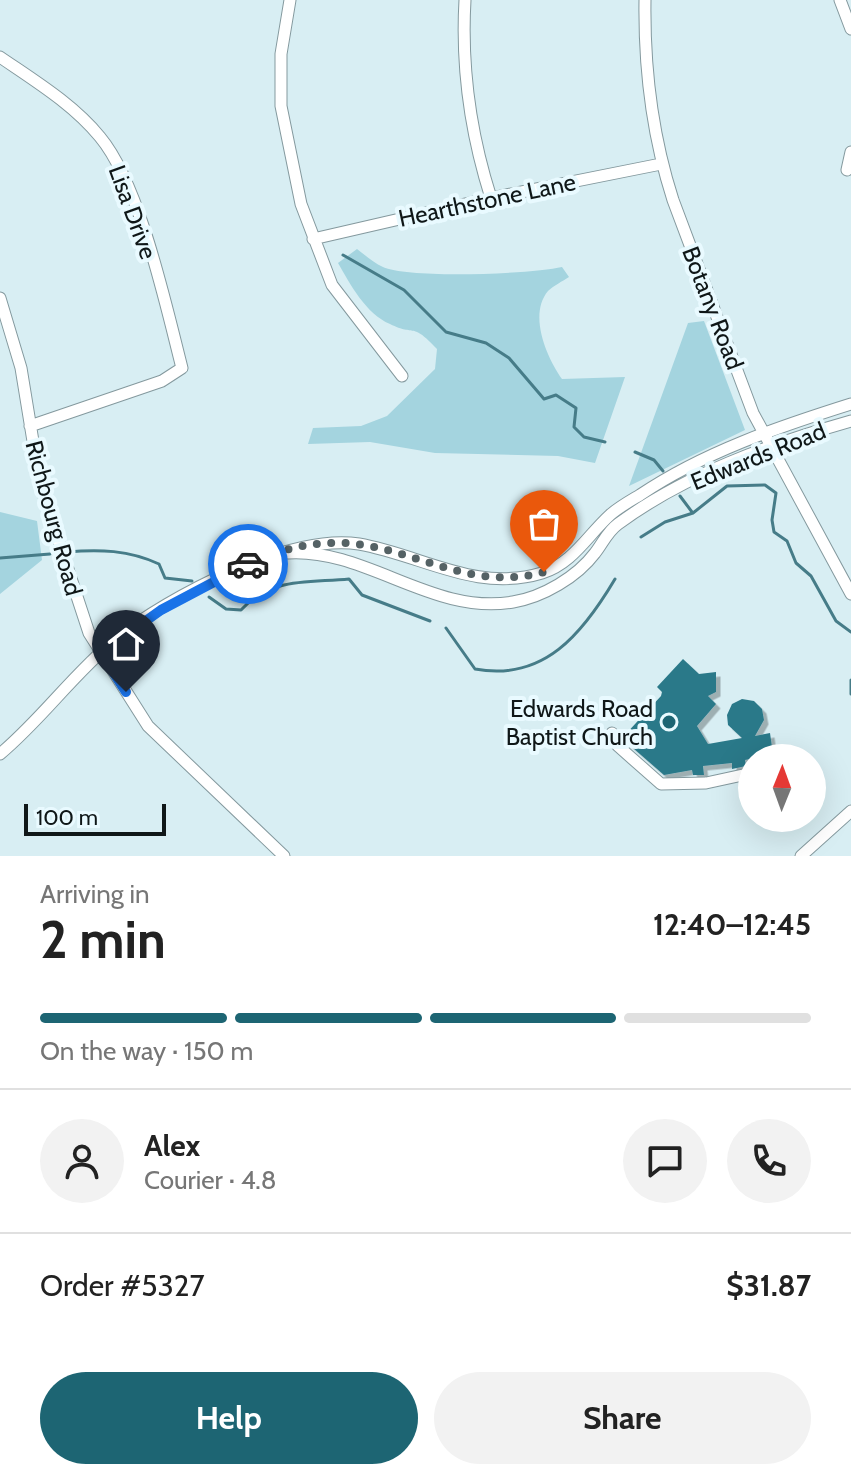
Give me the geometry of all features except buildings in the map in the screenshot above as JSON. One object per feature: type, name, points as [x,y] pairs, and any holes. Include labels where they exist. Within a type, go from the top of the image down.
[{"type":"street","points":[[290,0],[281,54],[281,106],[291,164],[313,239],[332,285],[402,376]]},
{"type":"street","points":[[465,0],[465,90],[474,142],[491,198]]},
{"type":"street","name":"Botany Road","points":[[645,0],[647,73],[661,164],[731,355],[764,434],[851,594]]},
{"type":"street","points":[[840,0],[851,29]]},
{"type":"street","name":"Lisa Drive","points":[[0,57],[85,120],[115,158],[135,205],[182,368],[162,381],[30,426]]},
{"type":"street","points":[[847,170],[851,152]]},
{"type":"street","name":"Hearthstone Lane","points":[[313,239],[491,198],[661,164]]},
{"type":"street","name":"Richbourg Road","points":[[0,298],[21,368],[53,531],[82,617],[138,712],[161,741],[284,856]]},
{"type":"street","name":"Edwards Road","points":[[0,754],[101,653],[161,610],[257,559],[320,543],[349,542],[463,575],[492,579],[533,575],[563,564],[611,514],[671,475],[764,434],[851,404]]},
{"type":"street","name":"Edwards Road","points":[[280,554],[344,559],[418,590],[458,599],[513,602],[562,582],[596,553],[616,525],[713,469],[851,421]]},
{"type":"street","points":[[612,733],[618,746],[661,784],[706,783],[738,776]]},
{"type":"street","points":[[801,856],[851,811]]},
{"type":"shaded area","points":[[357,249],[383,267],[417,273],[499,273],[562,267],[569,277],[548,291],[540,312],[542,336],[556,370],[562,379],[625,377],[595,463],[558,456],[435,453],[370,442],[308,444],[313,428],[361,426],[387,416],[435,369],[437,349],[429,340],[418,332],[398,328],[381,319],[353,289],[338,263]]},
{"type":"shaded area","points":[[704,321],[745,430],[629,486],[688,323]]},
{"type":"shaded area","points":[[0,512],[37,521],[42,560],[0,594]]},
{"type":"waterway","points":[[343,255],[404,290],[446,332],[486,343],[509,358],[544,399],[556,395],[576,408],[574,427],[584,437],[605,442]]},
{"type":"waterway","points":[[635,452],[654,460],[663,471]]},
{"type":"waterway","points":[[641,537],[665,522],[693,513],[727,486],[765,485],[776,493],[772,520],[774,532],[787,541],[796,563],[811,576],[836,621],[851,632]]},
{"type":"waterway","points":[[680,496],[692,512]]},
{"type":"waterway","points":[[67,552],[125,553],[159,564],[165,578],[192,581]]},
{"type":"waterway","points":[[0,558],[50,554]]},
{"type":"waterway","points":[[209,597],[226,609],[241,610],[253,599],[278,587],[349,579],[362,595],[430,621]]},
{"type":"waterway","points":[[446,628],[475,669],[500,671],[521,668],[541,660],[575,635],[615,579]]},
{"type":"waterway","points":[[851,680],[851,694]]},
{"type":"way so far","points":[[248,564],[300,546],[349,542],[477,578],[506,579],[544,572]]},
{"type":"place","name":"Edwards Road Baptist Church","points":[[669,722]]},
{"type":"route","points":[[126,692],[101,653],[116,639],[161,610],[248,564]]}]
